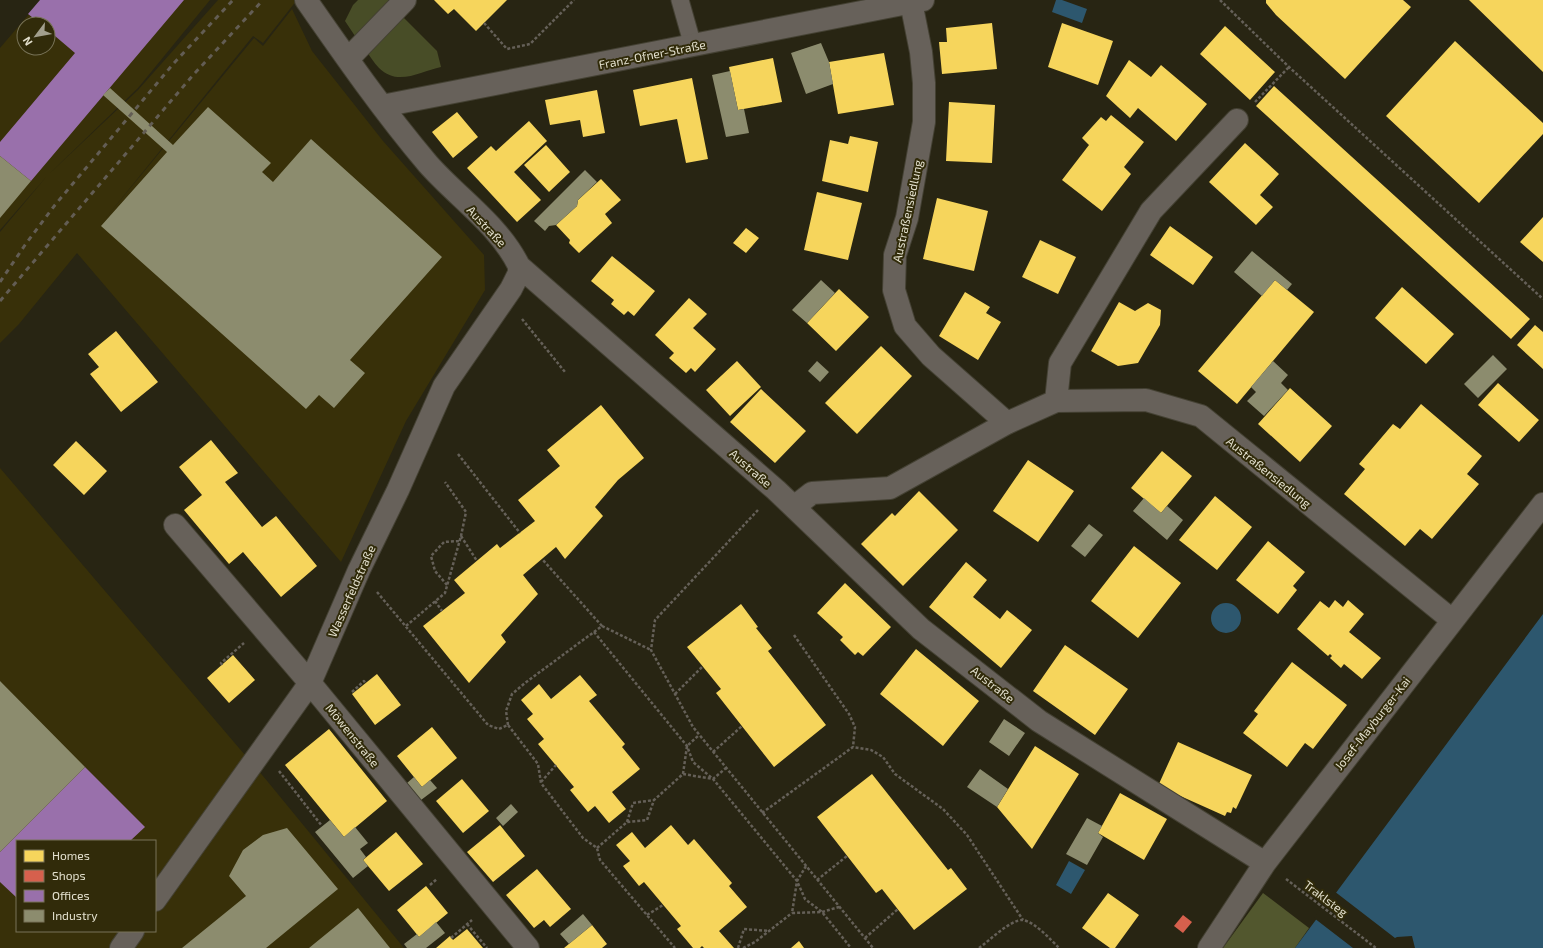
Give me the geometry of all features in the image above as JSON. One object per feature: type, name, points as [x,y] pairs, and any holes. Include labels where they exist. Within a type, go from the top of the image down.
[{"type":"street","name":"Austraße","points":[[306,0],[382,106],[429,165],[504,241],[518,266],[776,490],[922,629],[1039,720],[1265,863]]},
{"type":"street","points":[[348,59],[405,0]]},
{"type":"street","name":"Franz-Ofner-Straße","points":[[382,106],[917,1]]},
{"type":"street","name":"Austraßensiedlung","points":[[917,1],[924,83],[924,122],[907,218],[895,255],[894,290],[905,326],[931,356],[1007,423]]},
{"type":"street","points":[[1056,401],[1060,363],[1151,211],[1237,120]]},
{"type":"street","name":"Wasserfeldstraße","points":[[156,899],[310,683],[359,570],[398,490],[444,386],[511,289],[519,273],[518,266]]},
{"type":"street","name":"Austraßensiedlung","points":[[794,507],[812,493],[890,488],[1007,423],[1056,401],[1146,400],[1200,416],[1452,620]]},
{"type":"street","name":"Josef-Mayburger-Kai","points":[[1209,948],[1265,863],[1543,504]]},
{"type":"street","name":"Möwenstraße","points":[[175,525],[310,683],[528,948]]},
{"type":"street","points":[[120,948],[132,932]]},
{"type":"lane","points":[[680,0],[693,46]]},
{"type":"path","points":[[484,23],[507,49],[530,44],[574,0]]},
{"type":"path","points":[[1220,0],[1289,67],[1543,299]]},
{"type":"path","points":[[1237,120],[1289,67]]},
{"type":"path","points":[[504,299],[533,331],[565,372]]},
{"type":"path","points":[[458,454],[520,532]]},
{"type":"path","points":[[406,626],[445,593],[461,536],[466,512],[445,482]]},
{"type":"path","points":[[651,650],[655,620],[776,490]]},
{"type":"path","points":[[461,536],[477,561]]},
{"type":"path","points":[[447,585],[435,572],[431,556],[444,542],[459,540]]},
{"type":"path","points":[[542,559],[602,626],[651,650],[693,727],[873,948]]},
{"type":"path","points":[[359,570],[488,725],[499,729],[508,725]]},
{"type":"path","points":[[435,601],[442,611]]},
{"type":"path","points":[[602,626],[525,682],[512,694],[506,711],[508,725],[538,764],[541,783],[583,838],[597,848],[600,860],[675,948]]},
{"type":"path","points":[[594,632],[687,746],[694,762],[713,779],[797,881],[805,899],[822,912],[851,948]]},
{"type":"path","points":[[794,635],[849,714],[855,727],[853,748]]},
{"type":"path","points":[[222,665],[220,663],[249,638]]},
{"type":"path","points":[[675,694],[702,667]]},
{"type":"path","points":[[713,752],[742,726]]},
{"type":"path","points":[[627,822],[647,820],[654,800],[683,774],[687,746],[700,735]]},
{"type":"path","points":[[762,813],[853,748],[871,750],[884,757],[895,774],[944,809],[967,835],[1023,920],[1039,928],[1059,948]]},
{"type":"path","points":[[541,783],[556,765]]},
{"type":"path","points":[[276,768],[322,826]]},
{"type":"path","points":[[683,774],[713,779],[726,768]]},
{"type":"path","points":[[597,848],[627,822],[633,803],[654,800]]},
{"type":"path","points":[[817,880],[847,856]]},
{"type":"path","name":"Traklsteg","points":[[1265,863],[1376,948]]},
{"type":"path","points":[[792,913],[797,881],[806,866]]},
{"type":"path","points":[[647,915],[663,905]]},
{"type":"path","points":[[743,948],[755,942],[792,913],[822,912],[839,907]]},
{"type":"path","points":[[865,938],[898,910]]},
{"type":"path","points":[[979,948],[1013,922],[1023,920]]},
{"type":"path","points":[[451,938],[466,925],[487,948]]},
{"type":"path","points":[[738,948],[744,929],[769,931]]},
{"type":"shaded area","points":[[41,0],[210,0],[138,88],[47,176],[0,230],[0,48],[16,29],[16,56],[56,56],[56,16],[27,16]]},
{"type":"shaded area","points":[[218,0],[297,0],[263,43],[253,36],[104,220],[254,38],[263,46],[292,9],[312,51],[383,141],[484,255],[485,290],[406,421],[341,562],[77,253],[19,324],[0,343],[0,232],[47,176],[138,90]]},
{"type":"shaded area","points":[[0,468],[268,782],[404,948],[0,948]]},
{"type":"green space","points":[[358,0],[388,0],[388,3],[355,36],[345,21],[353,5]]},
{"type":"green space","points":[[403,17],[437,51],[441,67],[402,77],[386,74],[374,62],[366,51]]},
{"type":"green space","points":[[1263,893],[1309,928],[1295,948],[1223,948]]},
{"type":"water","points":[[1056,0],[1062,0],[1087,9],[1082,23],[1052,12]]},
{"type":"water","points":[[1226,603],[1237,607],[1241,618],[1237,629],[1226,633],[1215,629],[1211,618],[1215,607]]},
{"type":"water","points":[[1543,614],[1543,948],[1295,948]]},
{"type":"water","points":[[1069,861],[1085,870],[1071,894],[1056,885]]},
{"type":"pier","points":[[1334,891],[1395,938],[1412,936],[1415,948],[1353,948],[1314,918]]},
{"type":"building: Homes","points":[[434,0],[507,0],[476,31],[454,9],[448,14]]},
{"type":"building: Homes","points":[[1266,0],[1403,0],[1411,7],[1345,79],[1276,15],[1266,3]]},
{"type":"building: Homes","points":[[1469,0],[1543,0],[1543,72]]},
{"type":"building: Homes","points":[[992,23],[997,69],[942,74],[939,42],[947,42],[946,28]]},
{"type":"building: Homes","points":[[1062,23],[1113,41],[1098,85],[1048,67]]},
{"type":"building: Homes","points":[[1225,26],[1275,72],[1250,100],[1200,54]]},
{"type":"building: Homes","points":[[1455,41],[1543,123],[1543,134],[1479,203],[1386,116]]},
{"type":"building: Homes","points":[[884,53],[894,105],[838,114],[829,62]]},
{"type":"building: Homes","points":[[773,58],[782,102],[738,110],[729,67]]},
{"type":"building: Homes","points":[[1129,60],[1151,77],[1161,65],[1207,104],[1176,141],[1138,108],[1130,118],[1106,96]]},
{"type":"building: Homes","points":[[692,78],[708,159],[686,163],[677,119],[640,126],[633,90]]},
{"type":"building: Homes","points":[[1274,86],[1530,319],[1511,339],[1256,106]]},
{"type":"building: Homes","points":[[597,90],[605,133],[583,137],[580,120],[550,125],[545,100]]},
{"type":"building: Homes","points":[[949,102],[995,105],[992,163],[946,161]]},
{"type":"building: Homes","points":[[457,112],[478,137],[453,158],[432,132]]},
{"type":"building: Homes","points":[[1111,115],[1144,142],[1124,167],[1131,174],[1102,211],[1062,180],[1089,145],[1082,138],[1101,117],[1106,121]]},
{"type":"building: Homes","points":[[529,121],[547,141],[514,172],[541,200],[517,222],[467,168],[491,146],[496,151]]},
{"type":"building: Homes","points":[[850,136],[878,142],[868,192],[822,181],[830,140],[848,144]]},
{"type":"building: Homes","points":[[1245,143],[1279,174],[1260,195],[1273,207],[1256,225],[1209,182]]},
{"type":"building: Homes","points":[[546,145],[570,172],[549,192],[524,165]]},
{"type":"building: Homes","points":[[601,179],[621,200],[605,214],[612,223],[579,253],[569,243],[570,240],[556,225],[577,206],[578,200]]},
{"type":"building: Homes","points":[[817,192],[862,203],[848,260],[804,250]]},
{"type":"building: Homes","points":[[937,198],[988,211],[974,271],[923,259]]},
{"type":"building: Homes","points":[[1543,217],[1543,262],[1520,242]]},
{"type":"building: Homes","points":[[1170,226],[1213,257],[1193,285],[1150,255]]},
{"type":"building: Homes","points":[[746,228],[759,238],[746,253],[733,243]]},
{"type":"building: Homes","points":[[1040,240],[1076,257],[1058,294],[1022,277]]},
{"type":"building: Homes","points":[[612,256],[655,291],[634,316],[628,311],[624,315],[611,304],[614,300],[591,281]]},
{"type":"building: Homes","points":[[1275,280],[1314,312],[1237,404],[1198,371]]},
{"type":"building: Homes","points":[[1402,287],[1454,334],[1426,364],[1375,318]]},
{"type":"building: Homes","points":[[839,289],[869,317],[836,351],[807,323]]},
{"type":"building: Homes","points":[[965,292],[990,307],[986,313],[1001,322],[978,360],[939,336]]},
{"type":"building: Homes","points":[[689,298],[707,314],[693,328],[716,349],[695,372],[691,368],[686,373],[669,358],[674,353],[655,335]]},
{"type":"building: Homes","points":[[1119,302],[1135,311],[1148,303],[1161,310],[1160,325],[1138,363],[1118,366],[1091,351]]},
{"type":"building: Homes","points":[[1535,325],[1543,332],[1543,369],[1517,345]]},
{"type":"building: Homes","points":[[116,331],[158,382],[121,412],[90,374],[99,367],[88,354]]},
{"type":"building: Homes","points":[[881,346],[912,376],[857,434],[825,403]]},
{"type":"building: Homes","points":[[737,361],[761,387],[730,416],[706,390]]},
{"type":"building: Homes","points":[[1498,383],[1539,420],[1519,442],[1478,405]]},
{"type":"building: Homes","points":[[1290,388],[1332,426],[1300,462],[1258,424]]},
{"type":"building: Homes","points":[[761,389],[806,431],[775,463],[730,422]]},
{"type":"building: Homes","points":[[1421,404],[1482,456],[1467,474],[1479,484],[1432,539],[1420,529],[1405,546],[1344,494],[1365,469],[1359,464],[1393,424],[1400,429]]},
{"type":"building: Homes","points":[[601,405],[644,458],[618,480],[595,507],[603,516],[565,559],[556,547],[523,575],[538,594],[501,635],[506,642],[469,683],[423,626],[465,593],[454,580],[497,544],[500,548],[535,521],[518,500],[560,466],[547,450]]},
{"type":"building: Homes","points":[[211,440],[238,473],[225,482],[262,527],[276,516],[317,566],[281,597],[243,552],[229,564],[184,510],[202,495],[179,467]]},
{"type":"building: Homes","points":[[76,441],[107,471],[84,495],[53,465]]},
{"type":"building: Homes","points":[[1162,451],[1192,476],[1161,513],[1131,488]]},
{"type":"building: Homes","points":[[1028,460],[1074,491],[1038,542],[993,511]]},
{"type":"building: Homes","points":[[919,491],[958,530],[903,586],[861,544],[892,513],[895,516]]},
{"type":"building: Homes","points":[[1215,496],[1252,527],[1217,570],[1179,540]]},
{"type":"building: Homes","points":[[1268,541],[1305,572],[1293,586],[1297,590],[1278,614],[1236,580]]},
{"type":"building: Homes","points":[[1134,546],[1181,583],[1138,638],[1091,601]]},
{"type":"building: Homes","points":[[966,562],[987,580],[973,597],[1000,619],[1007,610],[1032,630],[1001,668],[929,607]]},
{"type":"building: Homes","points":[[845,583],[891,627],[863,656],[858,652],[855,655],[840,640],[843,637],[817,613]]},
{"type":"building: Homes","points":[[1335,600],[1343,607],[1348,600],[1364,614],[1349,632],[1381,658],[1362,679],[1344,664],[1341,668],[1330,658],[1332,656],[1330,654],[1328,656],[1297,629],[1320,601],[1329,608]]},
{"type":"building: Homes","points":[[741,604],[758,627],[756,628],[772,648],[768,651],[826,725],[774,767],[716,693],[721,689],[687,647]]},
{"type":"building: Homes","points":[[1065,645],[1128,689],[1095,735],[1033,691]]},
{"type":"building: Homes","points":[[916,649],[979,701],[943,746],[880,694]]},
{"type":"building: Homes","points":[[233,655],[255,680],[229,703],[207,678]]},
{"type":"building: Homes","points":[[1292,662],[1347,705],[1313,749],[1305,743],[1287,767],[1243,733],[1258,714],[1254,711]]},
{"type":"building: Homes","points":[[377,674],[401,705],[375,725],[352,694]]},
{"type":"building: Homes","points":[[580,675],[597,695],[589,701],[625,744],[622,747],[640,769],[612,792],[626,809],[609,823],[595,806],[588,812],[570,790],[574,787],[538,744],[544,739],[527,719],[533,714],[521,700],[539,684],[551,699]]},
{"type":"building: Homes","points":[[432,727],[457,758],[422,787],[397,756]]},
{"type":"building: Homes","points":[[329,729],[387,801],[344,837],[285,765]]},
{"type":"building: Homes","points":[[1178,742],[1252,775],[1236,809],[1233,807],[1231,813],[1227,812],[1225,816],[1158,786]]},
{"type":"building: Homes","points":[[1035,746],[1079,774],[1032,849],[997,807]]},
{"type":"building: Homes","points":[[872,774],[948,870],[951,868],[967,889],[914,930],[882,889],[876,893],[817,817]]},
{"type":"building: Homes","points":[[462,779],[489,811],[463,833],[436,801]]},
{"type":"building: Homes","points":[[1120,793],[1167,819],[1144,860],[1098,833]]},
{"type":"building: Homes","points":[[500,825],[525,856],[493,882],[467,852]]},
{"type":"building: Homes","points":[[671,825],[688,845],[694,839],[732,883],[729,886],[747,907],[719,931],[734,948],[704,948],[702,946],[700,948],[693,948],[677,929],[681,926],[644,882],[639,886],[623,866],[630,861],[616,845],[632,832],[645,848]]},
{"type":"building: Homes","points":[[396,832],[423,864],[389,891],[363,860]]},
{"type":"building: Homes","points":[[537,869],[571,909],[550,927],[544,920],[534,928],[506,895]]},
{"type":"building: Homes","points":[[426,886],[448,913],[419,937],[397,910]]},
{"type":"building: Homes","points":[[1108,893],[1139,915],[1115,948],[1110,948],[1082,928]]},
{"type":"building: Homes","points":[[592,925],[607,944],[602,948],[564,948]]},
{"type":"building: Homes","points":[[467,929],[483,948],[436,948],[450,936],[453,940]]},
{"type":"building: Homes","points":[[799,941],[804,948],[791,948]]},
{"type":"building: Shops","points":[[1183,915],[1192,922],[1183,933],[1174,926]]},
{"type":"building: Offices","points":[[40,0],[184,0],[31,181],[0,156],[0,142],[75,53],[56,37],[56,16],[31,16],[28,14]]},
{"type":"building: Offices","points":[[85,767],[145,827],[131,840],[16,840],[16,897],[0,882],[0,852]]},
{"type":"building: Industry","points":[[821,43],[829,62],[833,84],[806,94],[791,53]]},
{"type":"building: Industry","points":[[730,71],[738,110],[744,109],[749,133],[726,137],[712,75]]},
{"type":"building: Industry","points":[[110,88],[173,145],[208,107],[271,163],[262,172],[273,182],[311,139],[442,257],[350,360],[365,373],[334,408],[319,395],[306,409],[101,226],[167,152],[103,95]]},
{"type":"building: Industry","points":[[0,156],[31,181],[0,218]]},
{"type":"building: Industry","points":[[585,170],[597,182],[578,200],[577,206],[556,225],[549,226],[545,231],[534,221]]},
{"type":"building: Industry","points":[[1252,251],[1292,284],[1287,290],[1275,280],[1262,296],[1234,272]]},
{"type":"building: Industry","points":[[821,280],[835,293],[807,323],[792,310]]},
{"type":"building: Industry","points":[[1493,355],[1507,369],[1478,398],[1464,384]]},
{"type":"building: Industry","points":[[817,361],[829,372],[820,382],[808,371]]},
{"type":"building: Industry","points":[[1273,361],[1288,375],[1281,383],[1288,390],[1264,416],[1247,401],[1256,392],[1251,387]]},
{"type":"building: Industry","points":[[1144,498],[1161,513],[1167,506],[1183,520],[1167,540],[1133,511]]},
{"type":"building: Industry","points":[[1089,524],[1103,535],[1085,557],[1071,546]]},
{"type":"building: Industry","points":[[0,681],[85,767],[0,852]]},
{"type":"building: Industry","points":[[1004,719],[1025,733],[1009,756],[989,742]]},
{"type":"building: Industry","points":[[980,769],[1008,789],[997,807],[967,787]]},
{"type":"building: Industry","points":[[414,777],[422,787],[430,780],[437,788],[421,800],[407,783]]},
{"type":"building: Industry","points":[[511,804],[518,812],[503,826],[496,818]]},
{"type":"building: Industry","points":[[1087,818],[1102,826],[1098,833],[1103,837],[1087,865],[1066,854]]},
{"type":"building: Industry","points":[[330,820],[344,837],[355,827],[368,843],[360,849],[366,857],[363,860],[368,866],[353,878],[315,832]]},
{"type":"building: Industry","points":[[287,828],[338,889],[266,948],[182,948],[246,896],[229,876],[243,850],[263,835]]},
{"type":"building: Industry","points":[[358,908],[390,948],[309,948]]},
{"type":"building: Industry","points":[[583,914],[592,925],[569,944],[560,934]]},
{"type":"building: Industry","points":[[436,922],[445,933],[426,948],[407,948],[404,944],[417,934],[419,937]]},
{"type":"railway","points":[[0,282],[55,205],[174,63],[233,0]]},
{"type":"railway","points":[[0,301],[194,74],[263,0]]}]
